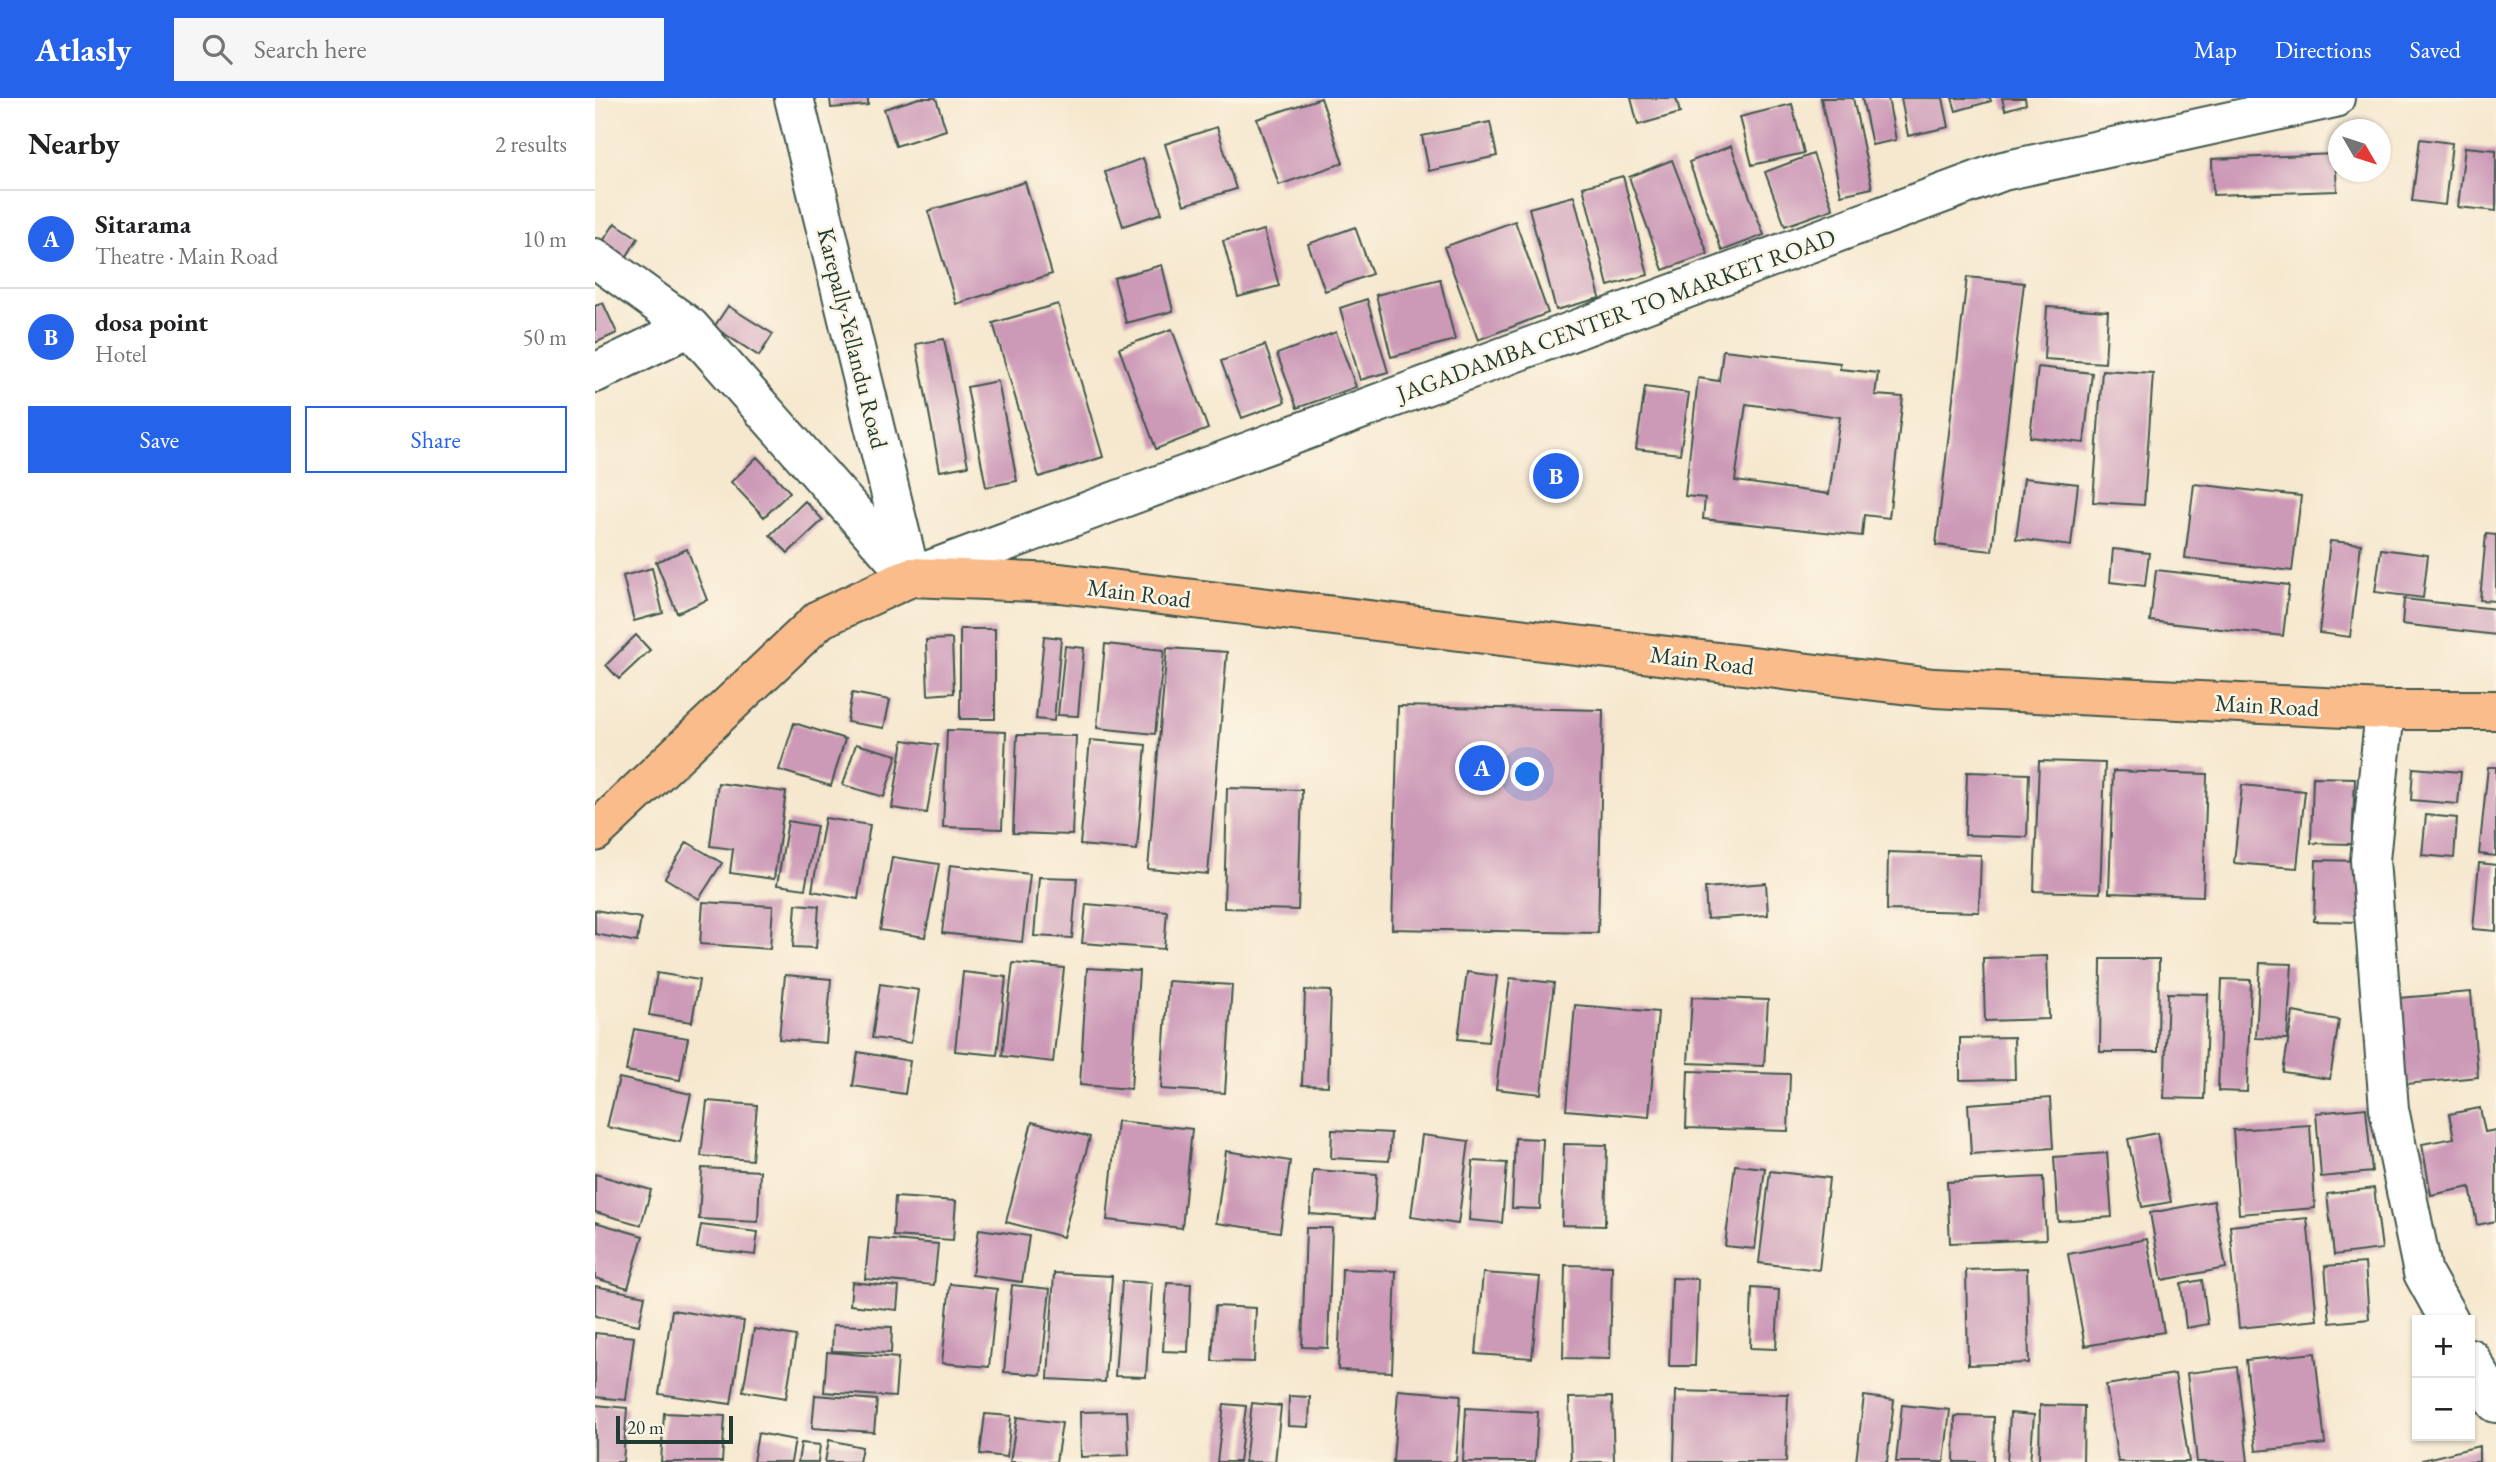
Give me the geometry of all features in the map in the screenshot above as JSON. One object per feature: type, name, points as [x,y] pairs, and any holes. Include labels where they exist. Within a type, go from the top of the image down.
[{"type":"highway","name":"Main Road","points":[[911,577],[1060,583],[1934,688],[2385,710],[2496,710]]},
{"type":"highway","points":[[595,832],[820,619],[911,577]]},
{"type":"street","name":"Karepally-Yellandu Road","points":[[794,98],[911,577]]},
{"type":"street","name":"JAGADAMBA CENTER TO MARKET ROAD","points":[[911,577],[2003,171],[2335,98]]},
{"type":"street","points":[[595,258],[690,327],[911,577]]},
{"type":"street","points":[[595,373],[690,327]]},
{"type":"street","points":[[2385,710],[2370,860],[2389,1109],[2423,1273],[2446,1315]]},
{"type":"street","points":[[2475,1367],[2496,1403]]},
{"type":"building","points":[[830,98],[868,98],[868,105],[831,108]]},
{"type":"building","points":[[919,98],[936,98],[946,130],[896,146],[884,109]]},
{"type":"building","points":[[1321,98],[1343,163],[1279,185],[1257,119]]},
{"type":"building","points":[[1631,98],[1676,98],[1680,113],[1638,125]]},
{"type":"building","points":[[1821,98],[1853,98],[1872,188],[1841,195]]},
{"type":"building","points":[[1862,98],[1888,98],[1896,140],[1872,145]]},
{"type":"building","points":[[1901,98],[1943,98],[1949,127],[1908,136]]},
{"type":"building","points":[[1952,98],[1990,98],[1991,101],[1956,111]]},
{"type":"building","points":[[2002,98],[2025,98],[2026,104],[2005,110]]},
{"type":"building","points":[[1792,104],[1804,153],[1752,165],[1740,117]]},
{"type":"building","points":[[1490,122],[1497,156],[1429,171],[1422,136]]},
{"type":"building","points":[[1217,127],[1236,189],[1184,205],[1165,144]]},
{"type":"building","points":[[2420,139],[2452,143],[2445,205],[2412,201]]},
{"type":"building","points":[[1731,146],[1764,235],[1722,251],[1689,162]]},
{"type":"building","points":[[2465,147],[2496,150],[2496,211],[2458,207]]},
{"type":"building","points":[[1813,154],[1833,209],[1785,226],[1765,172]]},
{"type":"building","points":[[2328,154],[2328,182],[2337,182],[2337,191],[2213,195],[2212,159]]},
{"type":"building","points":[[1143,158],[1162,213],[1123,226],[1105,172]]},
{"type":"building","points":[[1672,160],[1708,254],[1663,270],[1629,177]]},
{"type":"building","points":[[1623,176],[1648,275],[1608,286],[1583,187]]},
{"type":"building","points":[[1025,182],[1052,274],[956,304],[928,211]]},
{"type":"building","points":[[1574,196],[1600,298],[1556,310],[1529,208]]},
{"type":"building","points":[[1515,221],[1548,313],[1478,340],[1444,247]]},
{"type":"building","points":[[615,223],[638,238],[624,261],[600,246]]},
{"type":"building","points":[[1355,227],[1372,274],[1325,291],[1308,244]]},
{"type":"building","points":[[1264,230],[1279,286],[1238,297],[1223,241]]},
{"type":"building","points":[[1162,265],[1173,311],[1126,323],[1114,278]]},
{"type":"building","points":[[1967,277],[2024,283],[1992,551],[1936,545]]},
{"type":"building","points":[[1440,279],[1455,340],[1391,357],[1376,295]]},
{"type":"building","points":[[1367,299],[1388,372],[1360,380],[1340,308]]},
{"type":"building","points":[[603,303],[617,333],[595,343],[595,306]]},
{"type":"building","points":[[1058,304],[1103,457],[1039,477],[993,323]]},
{"type":"building","points":[[728,306],[773,334],[759,356],[714,327]]},
{"type":"building","points":[[2047,307],[2108,311],[2105,363],[2044,359]]},
{"type":"building","points":[[1172,329],[1208,429],[1156,449],[1119,348]]},
{"type":"building","points":[[1336,332],[1356,387],[1297,408],[1277,354]]},
{"type":"building","points":[[944,339],[968,466],[940,471],[916,344]]},
{"type":"building","points":[[1265,345],[1285,402],[1242,418],[1221,361]]},
{"type":"building","points":[[1723,350],[1840,363],[1840,369],[1878,373],[1875,395],[1903,397],[1889,518],[1864,515],[1862,536],[1703,519],[1705,498],[1685,496],[1698,378],[1719,381]],"holes":[[[1746,404],[1840,417],[1829,494],[1735,481]]]},
{"type":"building","points":[[2038,367],[2092,373],[2084,443],[2030,437]]},
{"type":"building","points":[[2102,370],[2153,373],[2144,505],[2093,502]]},
{"type":"building","points":[[998,381],[1017,481],[986,487],[967,387]]},
{"type":"building","points":[[1645,387],[1689,393],[1680,454],[1636,449]]},
{"type":"building","points":[[757,457],[790,492],[764,517],[731,482]]},
{"type":"building","points":[[2024,478],[2078,484],[2071,546],[2016,539]]},
{"type":"building","points":[[2194,484],[2301,496],[2292,571],[2185,558]]},
{"type":"building","points":[[805,501],[823,520],[788,553],[770,535]]},
{"type":"building","points":[[2486,534],[2496,535],[2496,601],[2480,600]]},
{"type":"building","points":[[2330,541],[2361,544],[2350,637],[2319,633]]},
{"type":"building","points":[[687,549],[707,600],[677,613],[656,562]]},
{"type":"building","points":[[2113,549],[2149,553],[2145,586],[2110,582]]},
{"type":"building","points":[[2381,549],[2428,555],[2423,598],[2375,592]]},
{"type":"building","points":[[652,568],[663,613],[634,621],[623,576]]},
{"type":"building","points":[[2156,570],[2289,585],[2283,636],[2150,621]]},
{"type":"building","points":[[2404,599],[2496,609],[2496,635],[2402,624]]},
{"type":"building","points":[[960,629],[995,629],[995,719],[960,719]]},
{"type":"building","points":[[636,635],[650,650],[619,679],[606,665]]},
{"type":"building","points":[[1044,636],[1061,638],[1054,721],[1036,719]]},
{"type":"building","points":[[952,639],[954,693],[928,695],[926,640]]},
{"type":"building","points":[[1105,644],[1164,650],[1155,734],[1097,728]]},
{"type":"building","points":[[1065,646],[1084,648],[1078,716],[1058,715]]},
{"type":"building","points":[[1167,648],[1227,652],[1208,874],[1148,869]]},
{"type":"building","points":[[852,693],[890,700],[884,728],[847,722]]},
{"type":"building","points":[[1398,706],[1603,710],[1598,933],[1392,929]]},
{"type":"building","points":[[794,723],[845,739],[831,786],[779,770]]},
{"type":"building","points":[[947,730],[1006,732],[1002,829],[943,827]]},
{"type":"building","points":[[1017,735],[1076,736],[1072,835],[1013,833]]},
{"type":"building","points":[[903,740],[938,745],[927,813],[892,808]]},
{"type":"building","points":[[1090,740],[1146,745],[1137,850],[1080,845]]},
{"type":"building","points":[[856,744],[897,755],[884,797],[843,785]]},
{"type":"building","points":[[2039,761],[2105,763],[2100,893],[2034,891]]},
{"type":"building","points":[[2488,767],[2496,767],[2496,856],[2479,854]]},
{"type":"building","points":[[2413,768],[2461,772],[2458,804],[2411,800]]},
{"type":"building","points":[[2113,771],[2207,774],[2203,896],[2109,893]]},
{"type":"building","points":[[1967,772],[2029,774],[2027,837],[1965,835]]},
{"type":"building","points":[[2313,777],[2355,778],[2352,844],[2311,843]]},
{"type":"building","points":[[718,783],[786,792],[774,879],[730,873],[733,849],[710,846]]},
{"type":"building","points":[[2242,785],[2305,791],[2297,868],[2234,863]]},
{"type":"building","points":[[1227,788],[1302,790],[1298,910],[1224,908]]},
{"type":"building","points":[[2426,815],[2457,818],[2454,858],[2422,855]]},
{"type":"building","points":[[825,818],[870,825],[858,899],[812,891]]},
{"type":"building","points":[[788,821],[817,826],[805,889],[777,885]]},
{"type":"building","points":[[687,842],[722,863],[699,899],[665,878]]},
{"type":"building","points":[[1888,852],[1981,855],[1979,912],[1887,910]]},
{"type":"building","points":[[892,857],[939,864],[925,937],[880,930]]},
{"type":"building","points":[[2316,860],[2364,861],[2362,922],[2314,921]]},
{"type":"building","points":[[2479,863],[2496,865],[2496,931],[2473,929]]},
{"type":"building","points":[[950,865],[1030,874],[1022,942],[942,933]]},
{"type":"building","points":[[1039,877],[1077,878],[1072,938],[1034,936]]},
{"type":"building","points":[[1766,883],[1768,915],[1707,919],[1705,888]]},
{"type":"building","points":[[703,902],[773,906],[770,949],[700,944]]},
{"type":"building","points":[[796,904],[819,906],[816,948],[793,947]]},
{"type":"building","points":[[1086,904],[1167,911],[1164,949],[1082,943]]},
{"type":"building","points":[[595,910],[641,918],[637,942],[595,934]]},
{"type":"building","points":[[2047,956],[2049,1019],[1985,1021],[1983,958]]},
{"type":"building","points":[[2101,959],[2159,959],[2158,1052],[2100,1052]]},
{"type":"building","points":[[1013,963],[1064,968],[1053,1062],[1002,1056]]},
{"type":"building","points":[[2260,963],[2292,964],[2287,1039],[2256,1038]]},
{"type":"building","points":[[1087,968],[1139,971],[1131,1089],[1080,1085]]},
{"type":"building","points":[[963,972],[1006,977],[997,1055],[955,1051]]},
{"type":"building","points":[[1467,972],[1497,976],[1488,1042],[1458,1039]]},
{"type":"building","points":[[657,973],[699,980],[692,1022],[649,1015]]},
{"type":"building","points":[[785,975],[831,979],[826,1043],[779,1039]]},
{"type":"building","points":[[1510,978],[1554,983],[1541,1094],[1496,1089]]},
{"type":"building","points":[[2222,979],[2251,980],[2247,1092],[2218,1091]]},
{"type":"building","points":[[1168,981],[1232,985],[1225,1093],[1161,1089]]},
{"type":"building","points":[[880,984],[919,990],[911,1043],[872,1038]]},
{"type":"building","points":[[1305,990],[1331,991],[1328,1086],[1302,1085]]},
{"type":"building","points":[[2471,992],[2478,1077],[2406,1084],[2399,998]]},
{"type":"building","points":[[2168,993],[2208,994],[2204,1099],[2164,1098]]},
{"type":"building","points":[[1692,997],[1768,1000],[1764,1066],[1688,1063]]},
{"type":"building","points":[[1575,1005],[1658,1012],[1649,1117],[1566,1110]]},
{"type":"building","points":[[2293,1012],[2339,1020],[2330,1079],[2283,1072]]},
{"type":"building","points":[[634,1029],[688,1038],[680,1080],[626,1071]]},
{"type":"building","points":[[2014,1037],[2015,1079],[1960,1080],[1960,1038]]},
{"type":"building","points":[[858,1052],[910,1061],[905,1094],[853,1086]]},
{"type":"building","points":[[1688,1071],[1790,1074],[1788,1131],[1686,1128]]},
{"type":"building","points":[[619,1078],[691,1094],[680,1142],[607,1127]]},
{"type":"building","points":[[2050,1098],[2053,1148],[1971,1154],[1968,1104]]},
{"type":"building","points":[[707,1101],[757,1105],[752,1160],[701,1156]]},
{"type":"building","points":[[2366,1108],[2372,1172],[2321,1177],[2316,1113]]},
{"type":"building","points":[[2480,1108],[2485,1132],[2496,1130],[2496,1221],[2477,1225],[2470,1187],[2431,1195],[2422,1144],[2454,1138],[2449,1114]]},
{"type":"building","points":[[1117,1121],[1192,1129],[1182,1228],[1107,1220]]},
{"type":"building","points":[[1032,1122],[1090,1137],[1063,1237],[1006,1222]]},
{"type":"building","points":[[2310,1125],[2315,1208],[2239,1214],[2233,1130]]},
{"type":"building","points":[[1332,1130],[1391,1133],[1389,1161],[1331,1158]]},
{"type":"building","points":[[2157,1133],[2171,1202],[2142,1207],[2128,1139]]},
{"type":"building","points":[[1422,1135],[1469,1141],[1458,1224],[1411,1217]]},
{"type":"building","points":[[1515,1138],[1543,1139],[1540,1209],[1512,1208]]},
{"type":"building","points":[[1564,1144],[1607,1145],[1605,1226],[1562,1225]]},
{"type":"building","points":[[1226,1151],[1290,1161],[1280,1232],[1216,1223]]},
{"type":"building","points":[[2107,1153],[2112,1217],[2058,1221],[2054,1157]]},
{"type":"building","points":[[1473,1161],[1507,1163],[1502,1223],[1469,1220]]},
{"type":"building","points":[[1735,1165],[1765,1168],[1755,1249],[1725,1246]]},
{"type":"building","points":[[702,1168],[760,1171],[758,1222],[699,1219]]},
{"type":"building","points":[[1313,1170],[1377,1174],[1374,1219],[1310,1214]]},
{"type":"building","points":[[1770,1171],[1829,1178],[1819,1270],[1759,1263]]},
{"type":"building","points":[[595,1174],[651,1190],[641,1225],[595,1212]]},
{"type":"building","points":[[2043,1177],[2046,1239],[1950,1243],[1947,1182]]},
{"type":"building","points":[[2374,1188],[2382,1249],[2334,1255],[2327,1194]]},
{"type":"building","points":[[895,1197],[956,1201],[953,1240],[893,1236]]},
{"type":"building","points":[[2214,1201],[2226,1268],[2162,1280],[2150,1213]]},
{"type":"building","points":[[2307,1218],[2317,1320],[2239,1328],[2230,1226]]},
{"type":"building","points":[[595,1222],[643,1236],[628,1288],[595,1278]]},
{"type":"building","points":[[701,1225],[758,1232],[755,1255],[697,1248]]},
{"type":"building","points":[[1306,1228],[1332,1228],[1328,1348],[1302,1347]]},
{"type":"building","points":[[979,1229],[1029,1236],[1022,1282],[972,1275]]},
{"type":"building","points":[[869,1238],[938,1244],[934,1285],[865,1279]]},
{"type":"building","points":[[2147,1239],[2164,1332],[2085,1346],[2068,1254]]},
{"type":"building","points":[[2365,1263],[2369,1319],[2330,1323],[2325,1266]]},
{"type":"building","points":[[1565,1265],[1612,1266],[1610,1359],[1563,1358]]},
{"type":"building","points":[[2027,1268],[2029,1363],[1968,1365],[1966,1270]]},
{"type":"building","points":[[1342,1269],[1396,1271],[1392,1372],[1338,1370]]},
{"type":"building","points":[[1054,1273],[1112,1276],[1105,1382],[1048,1379]]},
{"type":"building","points":[[1483,1273],[1540,1277],[1532,1358],[1476,1354]]},
{"type":"building","points":[[1672,1278],[1698,1279],[1695,1366],[1669,1366]]},
{"type":"building","points":[[2202,1280],[2208,1324],[2186,1328],[2181,1284]]},
{"type":"building","points":[[1122,1281],[1152,1283],[1146,1377],[1115,1376]]},
{"type":"building","points":[[852,1282],[899,1287],[897,1310],[850,1305]]},
{"type":"building","points":[[1167,1283],[1191,1284],[1188,1352],[1163,1351]]},
{"type":"building","points":[[950,1284],[997,1289],[989,1367],[942,1363]]},
{"type":"building","points":[[1012,1285],[1050,1289],[1041,1375],[1004,1372]]},
{"type":"building","points":[[595,1286],[645,1296],[639,1325],[595,1316]]},
{"type":"building","points":[[1752,1288],[1779,1290],[1776,1349],[1750,1348]]},
{"type":"building","points":[[1215,1306],[1256,1308],[1254,1362],[1212,1361]]},
{"type":"building","points":[[672,1310],[744,1321],[731,1404],[659,1394]]},
{"type":"building","points":[[833,1325],[892,1327],[891,1353],[832,1351]]},
{"type":"building","points":[[754,1329],[796,1336],[786,1398],[743,1391]]},
{"type":"building","points":[[595,1333],[634,1337],[626,1400],[595,1397]]},
{"type":"building","points":[[827,1352],[898,1358],[895,1397],[824,1392]]},
{"type":"building","points":[[2315,1353],[2325,1444],[2256,1451],[2246,1360]]},
{"type":"building","points":[[2237,1367],[2248,1462],[2197,1462],[2187,1373]]},
{"type":"building","points":[[2175,1374],[2189,1462],[2118,1462],[2106,1385]]},
{"type":"building","points":[[1398,1390],[1461,1395],[1456,1462],[1393,1462]]},
{"type":"building","points":[[1676,1391],[1788,1394],[1786,1462],[1674,1462]]},
{"type":"building","points":[[815,1395],[877,1400],[874,1432],[812,1428]]},
{"type":"building","points":[[1289,1396],[1310,1397],[1309,1427],[1288,1426]]},
{"type":"building","points":[[1864,1396],[1894,1400],[1887,1462],[1856,1462]]},
{"type":"building","points":[[1612,1397],[1614,1462],[1571,1462],[1569,1398]]},
{"type":"building","points":[[1252,1403],[1281,1406],[1275,1462],[1245,1462]]},
{"type":"building","points":[[1224,1404],[1246,1406],[1239,1462],[1217,1462]]},
{"type":"building","points":[[595,1405],[627,1408],[623,1462],[595,1462]]},
{"type":"building","points":[[1902,1405],[1950,1410],[1944,1462],[1896,1462]]},
{"type":"building","points":[[2040,1405],[2084,1406],[2083,1462],[2039,1462]]},
{"type":"building","points":[[1466,1408],[1538,1412],[1535,1462],[1463,1462]]},
{"type":"building","points":[[1127,1411],[1129,1455],[1081,1457],[1080,1412]]},
{"type":"building","points":[[664,1413],[725,1416],[722,1462],[661,1462]]},
{"type":"building","points":[[2010,1413],[2034,1415],[2030,1462],[2007,1462]]},
{"type":"building","points":[[985,1414],[1011,1416],[1007,1457],[980,1454]]},
{"type":"building","points":[[1955,1416],[1994,1417],[1993,1462],[1954,1462]]},
{"type":"building","points":[[1017,1417],[1062,1423],[1056,1462],[1010,1462]]},
{"type":"building","points":[[758,1433],[795,1440],[791,1462],[753,1462]]},
{"type":"building","points":[[829,1440],[862,1447],[859,1462],[825,1462]]},
{"type":"building","points":[[801,1443],[820,1445],[818,1462],[798,1462]]},
{"type":"building","points":[[2479,1446],[2479,1462],[2422,1462],[2422,1460]]},
{"type":"place","name":"dosa point","points":[[1556,476]]},
{"type":"place","name":"Sitarama","points":[[1482,768]]}]
